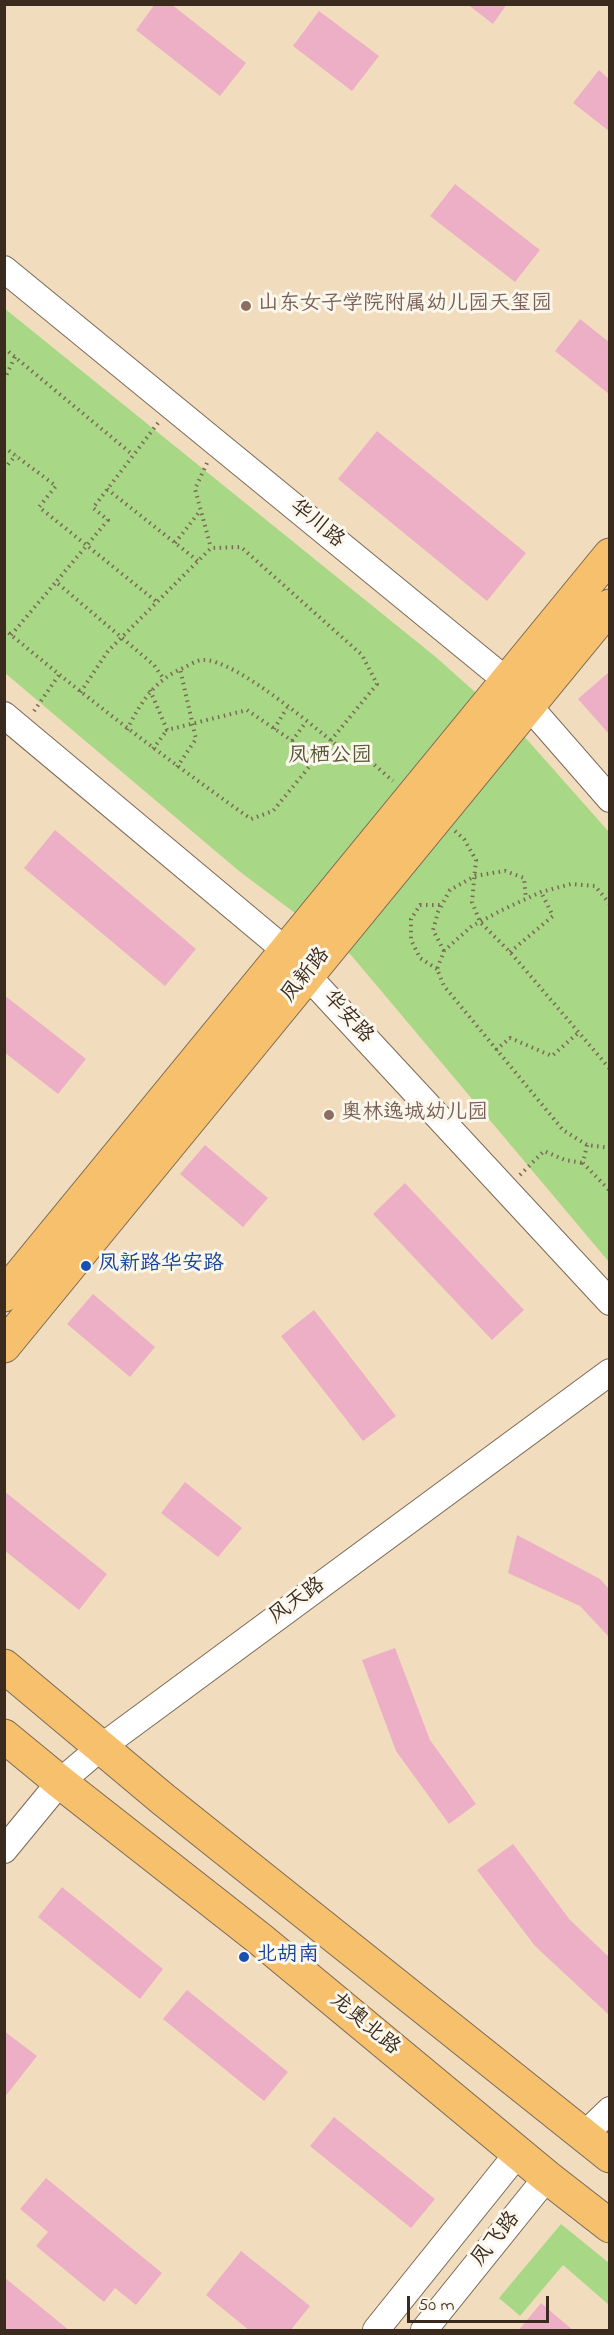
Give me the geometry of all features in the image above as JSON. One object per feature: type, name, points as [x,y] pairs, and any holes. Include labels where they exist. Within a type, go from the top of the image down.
[{"type":"main road","points":[[4,1295],[609,555]]},
{"type":"main road","name":"凤新路","points":[[4,1346],[609,606]]},
{"type":"main road","points":[[4,1666],[100,1748],[609,2156]]},
{"type":"main road","name":"龙奥北路","points":[[4,1736],[260,1939],[609,2226]]},
{"type":"street","name":"华川路","points":[[4,269],[507,681],[609,799]]},
{"type":"street","name":"华安路","points":[[4,715],[285,951],[609,1302]]},
{"type":"street","name":"风天路","points":[[4,1850],[60,1782],[100,1748],[609,1372]]},
{"type":"street","points":[[584,2135],[609,2110]]},
{"type":"street","points":[[376,2331],[518,2153]]},
{"type":"street","name":"凤飞路","points":[[424,2331],[547,2177]]},
{"type":"path","points":[[4,348],[133,455]]},
{"type":"path","points":[[4,380],[15,357]]},
{"type":"path","points":[[11,635],[108,520],[93,508],[106,488],[172,406]]},
{"type":"path","points":[[4,447],[56,486],[39,507],[157,602]]},
{"type":"path","points":[[4,469],[16,455]]},
{"type":"path","points":[[203,469],[195,489],[211,548]]},
{"type":"path","points":[[106,488],[198,561]]},
{"type":"path","points":[[175,543],[200,511]]},
{"type":"path","points":[[4,629],[80,693],[127,730],[251,819],[273,811],[377,684],[362,655],[241,548],[211,548],[108,651],[80,693]]},
{"type":"path","points":[[56,582],[154,665],[163,678]]},
{"type":"path","points":[[127,730],[150,690],[163,678],[202,660],[227,666],[250,679],[355,760],[370,761],[412,796]]},
{"type":"path","points":[[177,767],[196,739],[180,669]]},
{"type":"path","points":[[40,702],[59,675]]},
{"type":"path","points":[[150,690],[167,730]]},
{"type":"path","points":[[274,729],[287,708]]},
{"type":"path","points":[[153,749],[167,730],[247,710],[316,757]]},
{"type":"path","points":[[292,741],[306,722]]},
{"type":"path","points":[[437,817],[464,839],[476,860],[472,902],[480,922],[510,952],[609,1069]]},
{"type":"path","points":[[444,951],[433,930],[450,890],[475,876],[505,872],[524,878],[526,899]]},
{"type":"path","points":[[437,969],[444,951],[472,926],[541,892],[571,884],[595,886],[609,904]]},
{"type":"path","points":[[510,952],[553,916],[541,892]]},
{"type":"path","points":[[442,905],[420,905],[411,920],[411,940],[420,958],[437,969],[444,986],[563,1130],[587,1145],[609,1148]]},
{"type":"path","points":[[496,1050],[510,1038],[552,1056],[578,1033]]},
{"type":"path","points":[[583,1163],[587,1145]]},
{"type":"path","points":[[529,1166],[544,1151],[565,1160],[583,1163],[609,1191]]},
{"type":"green space","name":"凤栖公园","points":[[4,308],[437,658],[523,735],[609,832],[609,1262],[351,955],[239,871],[5,673]]},
{"type":"green space","points":[[561,2224],[609,2263],[609,2305],[563,2265],[520,2316],[499,2298]]},
{"type":"building","points":[[155,4],[171,4],[246,63],[220,96],[136,30]]},
{"type":"building","points":[[467,4],[507,4],[493,24]]},
{"type":"building","points":[[319,11],[379,56],[352,91],[293,46]]},
{"type":"building","points":[[599,70],[609,79],[609,131],[573,103]]},
{"type":"building","points":[[455,184],[540,250],[515,282],[430,216]]},
{"type":"building","points":[[580,319],[609,342],[609,394],[555,351]]},
{"type":"building","points":[[377,431],[526,553],[487,601],[338,479]]},
{"type":"building","points":[[609,672],[609,734],[578,699]]},
{"type":"building","points":[[55,830],[196,949],[165,986],[24,868]]},
{"type":"building","points":[[4,995],[86,1059],[58,1094],[4,1052]]},
{"type":"building","points":[[205,1145],[268,1198],[243,1227],[180,1174]]},
{"type":"building","points":[[405,1183],[524,1310],[492,1340],[373,1214]]},
{"type":"building","points":[[93,1294],[155,1347],[130,1377],[67,1324]]},
{"type":"building","points":[[314,1310],[396,1416],[363,1441],[281,1336]]},
{"type":"building","points":[[185,1482],[242,1528],[218,1557],[161,1513]]},
{"type":"building","points":[[4,1491],[107,1574],[79,1610],[4,1550]]},
{"type":"building","points":[[517,1535],[600,1579],[609,1589],[609,1637],[580,1606],[508,1573]]},
{"type":"building","points":[[395,1648],[430,1740],[476,1804],[449,1824],[396,1751],[362,1660]]},
{"type":"building","points":[[513,1844],[570,1920],[609,1957],[609,2015],[535,1946],[477,1870]]},
{"type":"building","points":[[62,1887],[163,1969],[140,1999],[38,1917]]},
{"type":"building","points":[[187,1990],[288,2072],[264,2101],[163,2019]]},
{"type":"building","points":[[4,2031],[37,2056],[4,2098]]},
{"type":"building","points":[[334,2117],[435,2199],[411,2228],[310,2146]]},
{"type":"building","points":[[46,2178],[162,2273],[136,2305],[115,2288],[104,2302],[36,2246],[48,2232],[20,2209]]},
{"type":"building","points":[[241,2251],[310,2306],[290,2331],[250,2331],[206,2295]]},
{"type":"building","points":[[4,2277],[70,2331],[4,2331]]},
{"type":"building","points":[[541,2303],[574,2331],[518,2331]]},
{"type":"place","name":"山东女子学院附属幼儿园天玺园","points":[[246,306]]},
{"type":"place","name":"奥林逸城幼儿园","points":[[329,1115]]},
{"type":"place","name":"凤新路华安路","points":[[86,1266]]},
{"type":"place","name":"北胡南","points":[[244,1957]]}]
